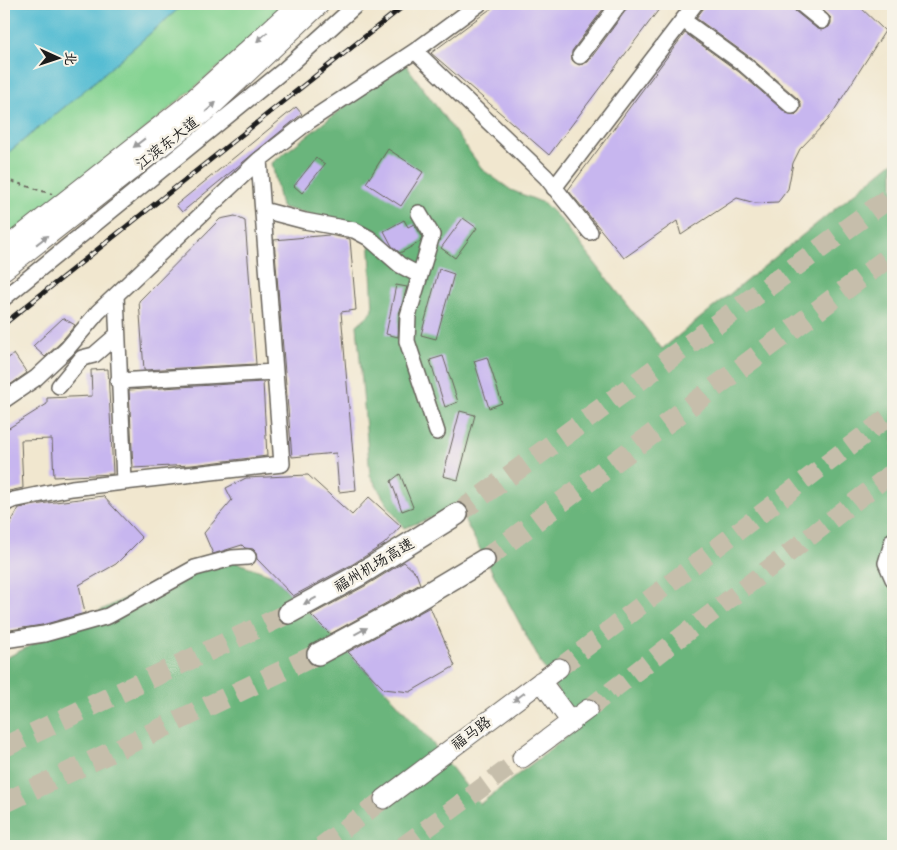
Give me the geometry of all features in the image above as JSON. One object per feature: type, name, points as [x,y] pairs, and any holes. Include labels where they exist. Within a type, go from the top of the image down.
[{"type":"highway","name":"福州机场高速","points":[[289,613],[359,575],[457,514]]},
{"type":"highway","points":[[318,654],[407,606],[484,560]]},
{"type":"main road","points":[[4,249],[188,104],[298,4]]},
{"type":"main road","name":"江滨东大道","points":[[4,270],[209,109],[320,4]]},
{"type":"main road","name":"福马路","points":[[384,799],[559,668]]},
{"type":"main road","points":[[541,681],[571,722]]},
{"type":"main road","points":[[522,758],[588,709]]},
{"type":"street","points":[[4,298],[284,70],[357,4]]},
{"type":"street","points":[[4,400],[42,372],[67,349],[98,312],[259,160],[309,121],[415,51],[480,4]]},
{"type":"street","points":[[580,56],[619,4]]},
{"type":"street","points":[[554,188],[695,4]]},
{"type":"street","points":[[801,4],[822,21]]},
{"type":"street","points":[[682,20],[745,65],[792,106]]},
{"type":"street","points":[[415,51],[546,177],[590,232]]},
{"type":"street","points":[[4,504],[13,500],[72,488],[282,464],[259,160]]},
{"type":"street","points":[[263,210],[305,221],[354,230],[369,238],[400,264],[419,275]]},
{"type":"street","points":[[419,213],[432,235],[408,316],[408,341],[437,432]]},
{"type":"street","points":[[116,295],[118,381],[124,482]]},
{"type":"street","points":[[60,386],[82,358],[94,355],[117,335]]},
{"type":"street","points":[[118,381],[275,372]]},
{"type":"street","points":[[893,540],[886,563],[893,579]]},
{"type":"street","points":[[4,640],[44,634],[108,616],[195,568],[232,558],[248,557]]},
{"type":"path","points":[[4,179],[55,195]]},
{"type":"green space","points":[[184,4],[293,4],[149,126],[4,242],[4,156],[78,96]]},
{"type":"green space","points":[[403,61],[483,170],[511,190],[544,203],[562,221],[662,349],[893,162],[893,846],[4,846],[4,659],[213,554],[272,575],[384,689],[430,740],[480,804],[579,727],[541,663],[458,508],[404,528],[370,475],[357,325],[373,311],[369,231],[281,207],[272,163]]},
{"type":"water","points":[[4,4],[184,4],[78,96],[4,156]]},
{"type":"building","points":[[497,4],[607,4],[572,51],[572,60],[579,65],[588,62],[626,10],[628,4],[663,4],[549,155],[431,53]]},
{"type":"building","points":[[707,4],[792,4],[795,11],[821,30],[829,27],[831,18],[816,4],[857,4],[885,31],[828,120],[800,149],[793,163],[788,189],[778,202],[755,203],[737,198],[681,235],[677,221],[624,258],[568,190],[685,33],[739,72],[786,113],[795,115],[801,108],[801,103],[798,99],[751,58],[696,18]]},
{"type":"building","points":[[296,107],[302,114],[182,212],[176,205]]},
{"type":"building","points":[[388,149],[423,172],[401,206],[366,183]]},
{"type":"building","points":[[316,158],[325,164],[302,193],[294,186]]},
{"type":"building","points":[[235,216],[245,221],[256,364],[144,370],[139,301],[220,219]]},
{"type":"building","points":[[463,218],[477,228],[455,258],[441,248]]},
{"type":"building","points":[[404,220],[408,227],[414,224],[422,236],[420,242],[400,253],[392,246],[384,231]]},
{"type":"building","points":[[329,235],[350,239],[356,310],[341,312],[356,490],[339,492],[336,453],[292,457],[274,240]]},
{"type":"building","points":[[439,269],[454,274],[436,339],[421,335]]},
{"type":"building","points":[[396,285],[407,287],[399,314],[398,337],[386,334]]},
{"type":"building","points":[[63,318],[75,325],[45,357],[33,346]]},
{"type":"building","points":[[14,354],[27,373],[4,389],[4,361]]},
{"type":"building","points":[[443,356],[458,402],[445,407],[430,360]]},
{"type":"building","points":[[487,357],[502,403],[489,408],[474,361]]},
{"type":"building","points":[[108,369],[113,474],[54,477],[52,439],[21,440],[23,488],[4,492],[4,431],[47,404],[47,398],[92,396],[91,370]]},
{"type":"building","points":[[263,382],[267,456],[192,465],[133,468],[129,390]]},
{"type":"building","points":[[460,411],[475,415],[458,480],[443,476]]},
{"type":"building","points":[[400,474],[413,507],[402,511],[391,481]]},
{"type":"building","points":[[308,475],[352,515],[369,497],[401,526],[384,544],[353,564],[293,596],[257,559],[256,552],[253,549],[245,548],[242,545],[213,554],[204,533],[232,500],[226,488],[246,478]]},
{"type":"building","points":[[103,496],[142,538],[116,564],[79,585],[85,613],[42,625],[4,631],[4,535],[19,508]]},
{"type":"building","points":[[404,562],[416,573],[420,584],[330,634],[311,615],[365,586]]},
{"type":"building","points":[[430,607],[455,666],[410,692],[384,689],[348,652]]},
{"type":"tunnel","points":[[457,514],[893,195]]},
{"type":"tunnel","points":[[484,560],[893,254]]},
{"type":"tunnel","points":[[559,668],[893,413]]},
{"type":"tunnel","points":[[588,709],[893,472]]},
{"type":"tunnel","points":[[4,747],[289,613]]},
{"type":"tunnel","points":[[4,803],[318,654]]},
{"type":"tunnel","points":[[403,846],[522,758]]},
{"type":"tunnel","points":[[321,846],[384,799]]},
{"type":"railway","points":[[4,324],[406,4]]}]
